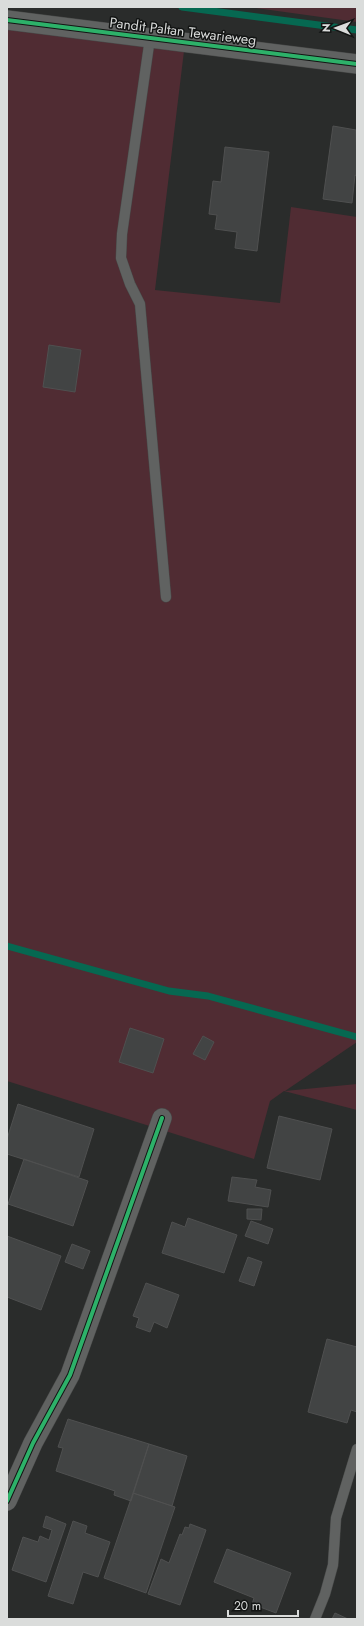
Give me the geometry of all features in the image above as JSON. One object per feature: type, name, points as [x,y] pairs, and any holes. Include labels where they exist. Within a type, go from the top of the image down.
[{"type":"street","name":"Pandit Paltan Tewarieweg","points":[[15,16],[150,38],[357,64]]},
{"type":"street","points":[[7,1501],[33,1443],[70,1375],[162,1118]]},
{"type":"lane","points":[[150,38],[122,234],[121,258],[130,284],[140,304],[166,597]]},
{"type":"lane","points":[[314,1619],[325,1594],[333,1565],[336,1518],[357,1449]]},
{"type":"shaded area","points":[[248,7],[357,7],[357,22]]},
{"type":"shaded area","points":[[7,28],[184,51],[155,290],[280,303],[291,207],[357,217],[357,1042],[285,1091],[357,1084],[357,1110],[284,1091],[270,1101],[254,1159],[7,1081]]},
{"type":"building","points":[[333,126],[356,130],[357,176],[355,175],[352,203],[323,199]]},
{"type":"building","points":[[225,147],[269,152],[257,251],[235,248],[237,232],[215,229],[217,215],[209,214],[213,181],[221,182]]},
{"type":"building","points":[[49,345],[81,350],[75,392],[43,387]]},
{"type":"building","points":[[130,1028],[164,1039],[153,1073],[119,1062]]},
{"type":"building","points":[[203,1036],[214,1042],[205,1060],[193,1054]]},
{"type":"building","points":[[18,1104],[94,1129],[79,1177],[7,1154],[7,1139]]},
{"type":"building","points":[[279,1116],[332,1129],[320,1180],[267,1168]]},
{"type":"building","points":[[24,1159],[88,1181],[73,1226],[8,1204]]},
{"type":"building","points":[[232,1177],[257,1180],[255,1187],[271,1190],[268,1207],[228,1201]]},
{"type":"building","points":[[247,1209],[262,1209],[261,1220],[247,1219]]},
{"type":"building","points":[[188,1218],[237,1235],[224,1273],[162,1253],[172,1222],[185,1227]]},
{"type":"building","points":[[251,1221],[273,1229],[268,1244],[245,1236]]},
{"type":"building","points":[[7,1236],[61,1256],[41,1310],[7,1297]]},
{"type":"building","points":[[72,1244],[90,1251],[83,1269],[65,1262]]},
{"type":"building","points":[[248,1257],[262,1262],[254,1286],[239,1281]]},
{"type":"building","points":[[146,1283],[179,1295],[167,1328],[154,1322],[150,1332],[136,1327],[139,1318],[133,1316]]},
{"type":"building","points":[[327,1339],[357,1347],[357,1412],[351,1410],[347,1423],[308,1412]]},
{"type":"building","points":[[68,1419],[149,1444],[131,1501],[114,1495],[115,1491],[56,1471],[63,1448],[58,1447]]},
{"type":"building","points":[[149,1444],[187,1456],[172,1506],[133,1493]]},
{"type":"building","points":[[133,1493],[175,1507],[146,1593],[104,1578]]},
{"type":"building","points":[[46,1516],[66,1524],[46,1582],[12,1570],[23,1537],[38,1542],[40,1536],[49,1540],[52,1530],[43,1527]]},
{"type":"building","points":[[73,1521],[87,1526],[85,1533],[110,1542],[98,1577],[83,1572],[73,1604],[48,1596]]},
{"type":"building","points":[[190,1524],[206,1530],[180,1605],[148,1594],[161,1559],[169,1563],[180,1534],[182,1535],[185,1527],[189,1528]]},
{"type":"building","points":[[227,1549],[291,1573],[276,1613],[252,1604],[254,1598],[214,1582]]},
{"type":"building","points":[[335,1613],[348,1619],[332,1619]]},
{"type":"waterway","points":[[182,7],[357,30]]},
{"type":"waterway","points":[[7,946],[169,991],[208,996],[357,1037]]},
{"type":"cycle path","points":[[7,20],[357,64]]},
{"type":"cycle path","points":[[7,1501],[33,1443],[70,1375],[162,1118]]}]
